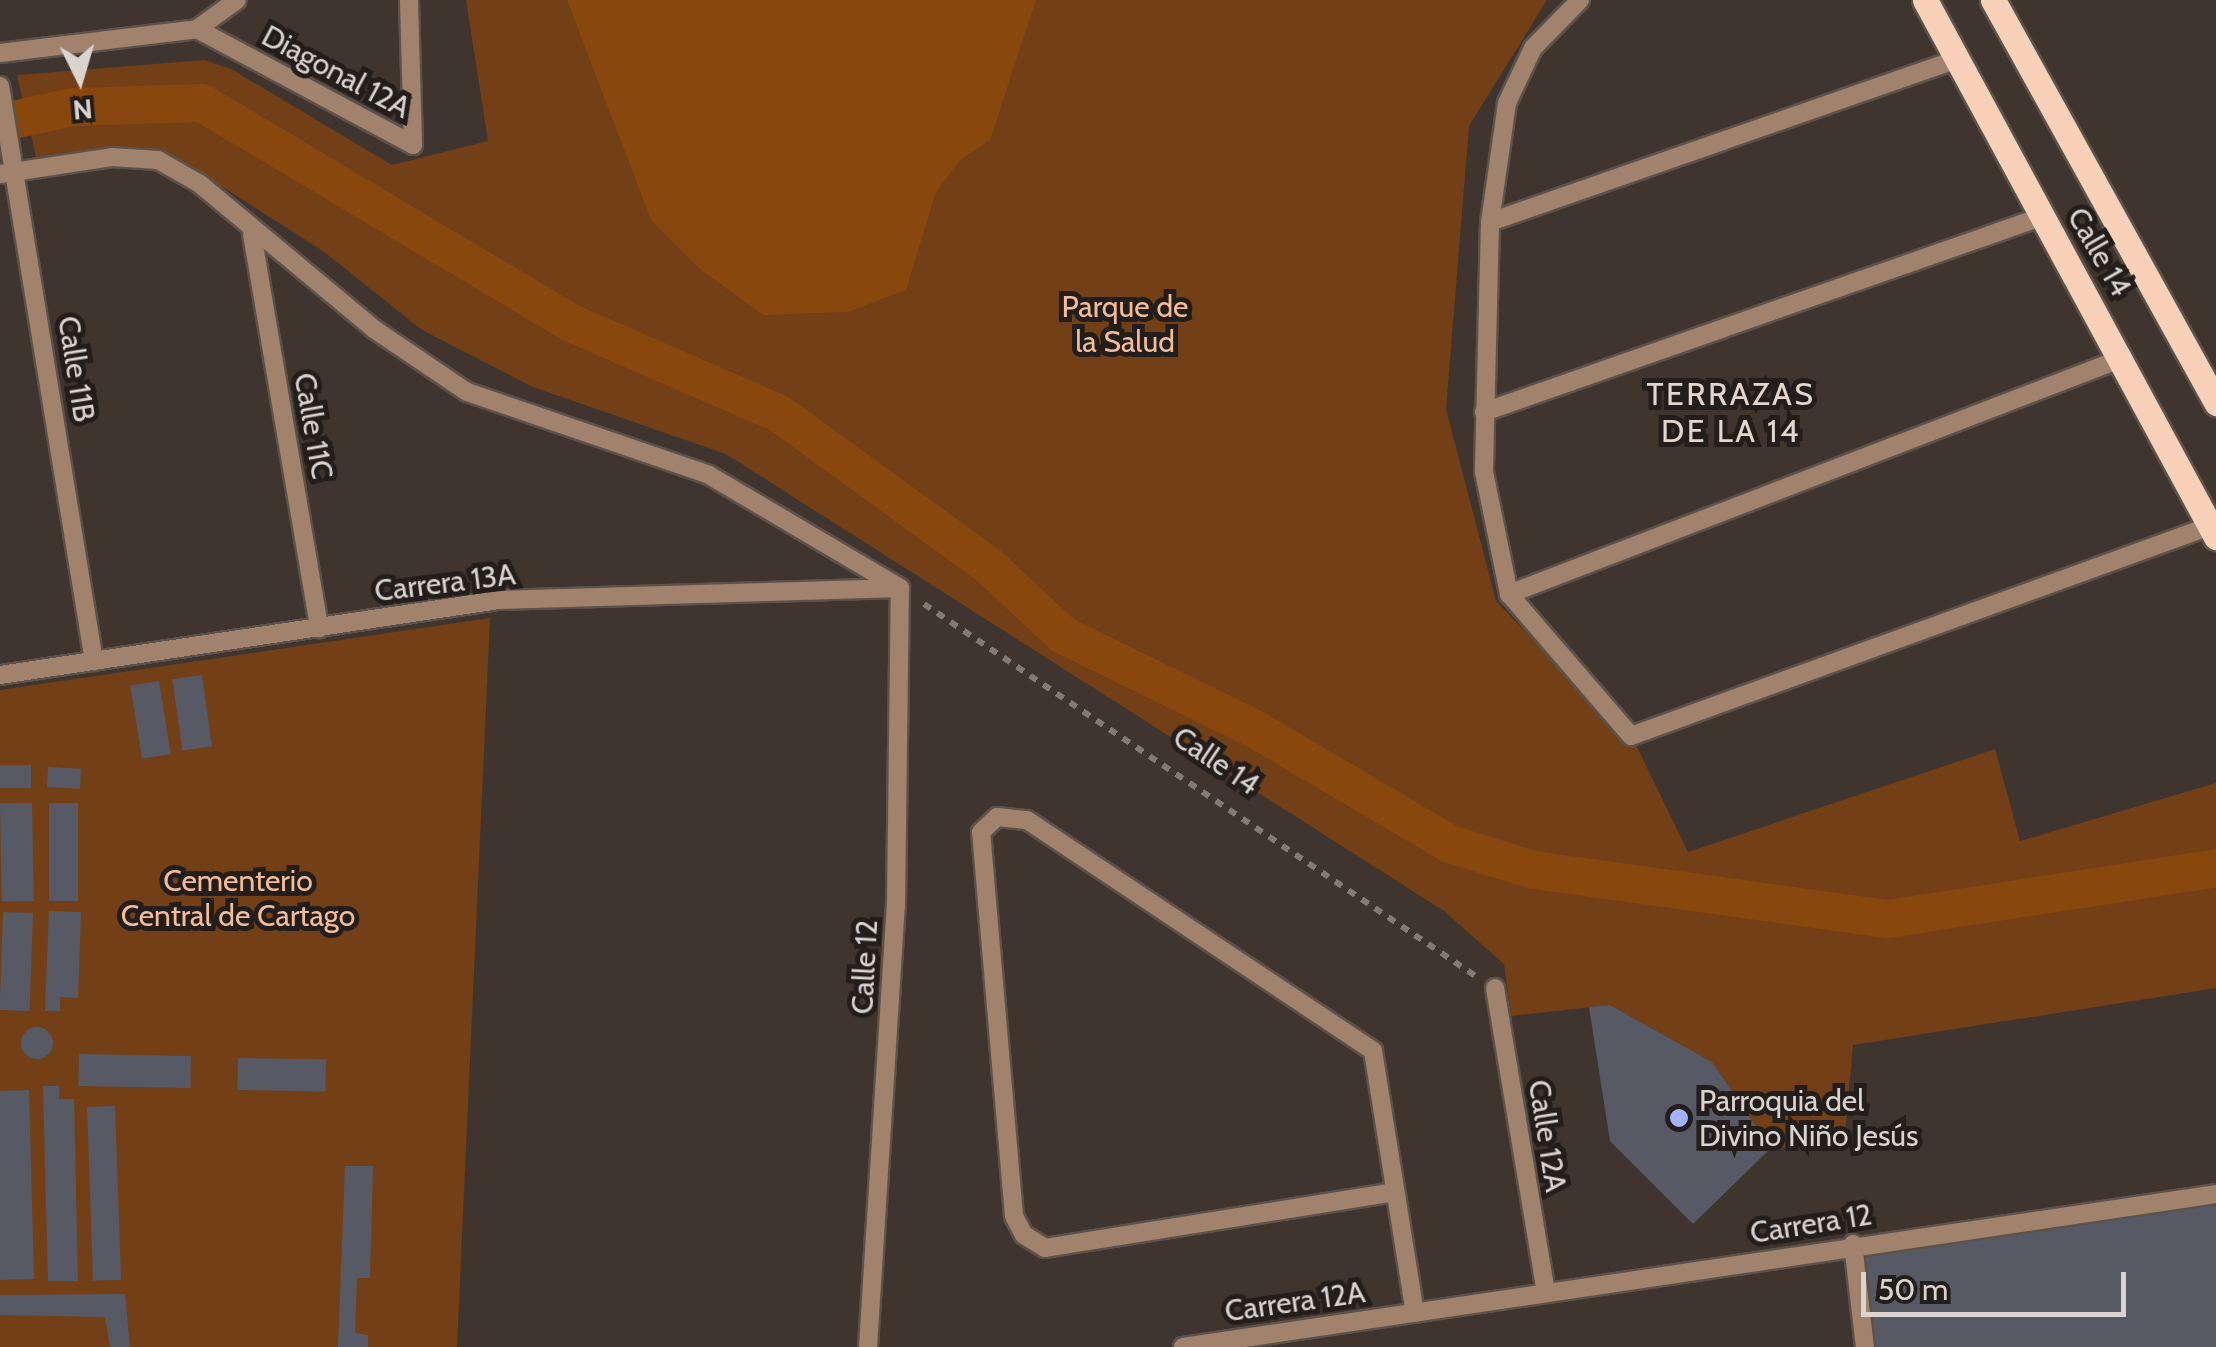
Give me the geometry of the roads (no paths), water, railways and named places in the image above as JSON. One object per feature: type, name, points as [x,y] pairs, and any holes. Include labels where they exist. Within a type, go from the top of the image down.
[{"type":"main road","name":"Calle 14","points":[[1925,0],[2123,358],[2213,531]]},
{"type":"main road","name":"Calle 14","points":[[1993,0],[2216,403]]},
{"type":"street","points":[[0,53],[197,29],[237,0]]},
{"type":"street","name":"Diagonal 12A","points":[[197,29],[413,145],[409,0]]},
{"type":"street","points":[[1580,0],[1533,48],[1507,103],[1490,222],[1484,412],[1490,520],[1509,594],[1631,736],[2213,531]]},
{"type":"street","points":[[1490,222],[1956,60]]},
{"type":"street","name":"Calle 11B","points":[[0,86],[12,145],[8,172],[94,661]]},
{"type":"street","points":[[8,172],[112,157],[158,160],[200,184],[252,234],[466,392],[709,475],[900,588]]},
{"type":"street","points":[[1484,412],[2042,217]]},
{"type":"street","name":"Calle 11C","points":[[252,234],[319,628]]},
{"type":"street","points":[[1509,594],[2123,358]]},
{"type":"street","name":"Carrera 13A","points":[[0,675],[499,600],[900,588]]},
{"type":"street","name":"Calle 12","points":[[868,1347],[896,906],[900,588]]},
{"type":"street","points":[[1395,1192],[1045,1248],[1024,1235],[1014,1216],[982,832],[997,817],[1028,820],[1373,1052],[1415,1313]]},
{"type":"street","name":"Calle 12A","points":[[1495,988],[1546,1293]]},
{"type":"street","name":"Carrera 12","points":[[1415,1313],[1853,1244],[2216,1194]]},
{"type":"street","points":[[1853,1244],[1865,1347]]},
{"type":"street","name":"Carrera 12A","points":[[1183,1347],[1241,1342],[1415,1313]]},
{"type":"waterway","points":[[0,123],[72,107],[202,103],[571,323],[780,414],[988,565],[1063,635],[1253,728],[1450,844],[1534,870],[1888,919],[2216,868]]},
{"type":"place","name":"Parroquia del Divino Niño Jesús","points":[[1679,1118]]},
{"type":"district","name":"TERRAZAS DE LA 14","points":[[1731,414]]},
{"type":"park label","name":"Parque de la Salud","points":[[1125,324]]},
{"type":"park label","name":"Cementerio Central de Cartago","points":[[238,898]]}]
